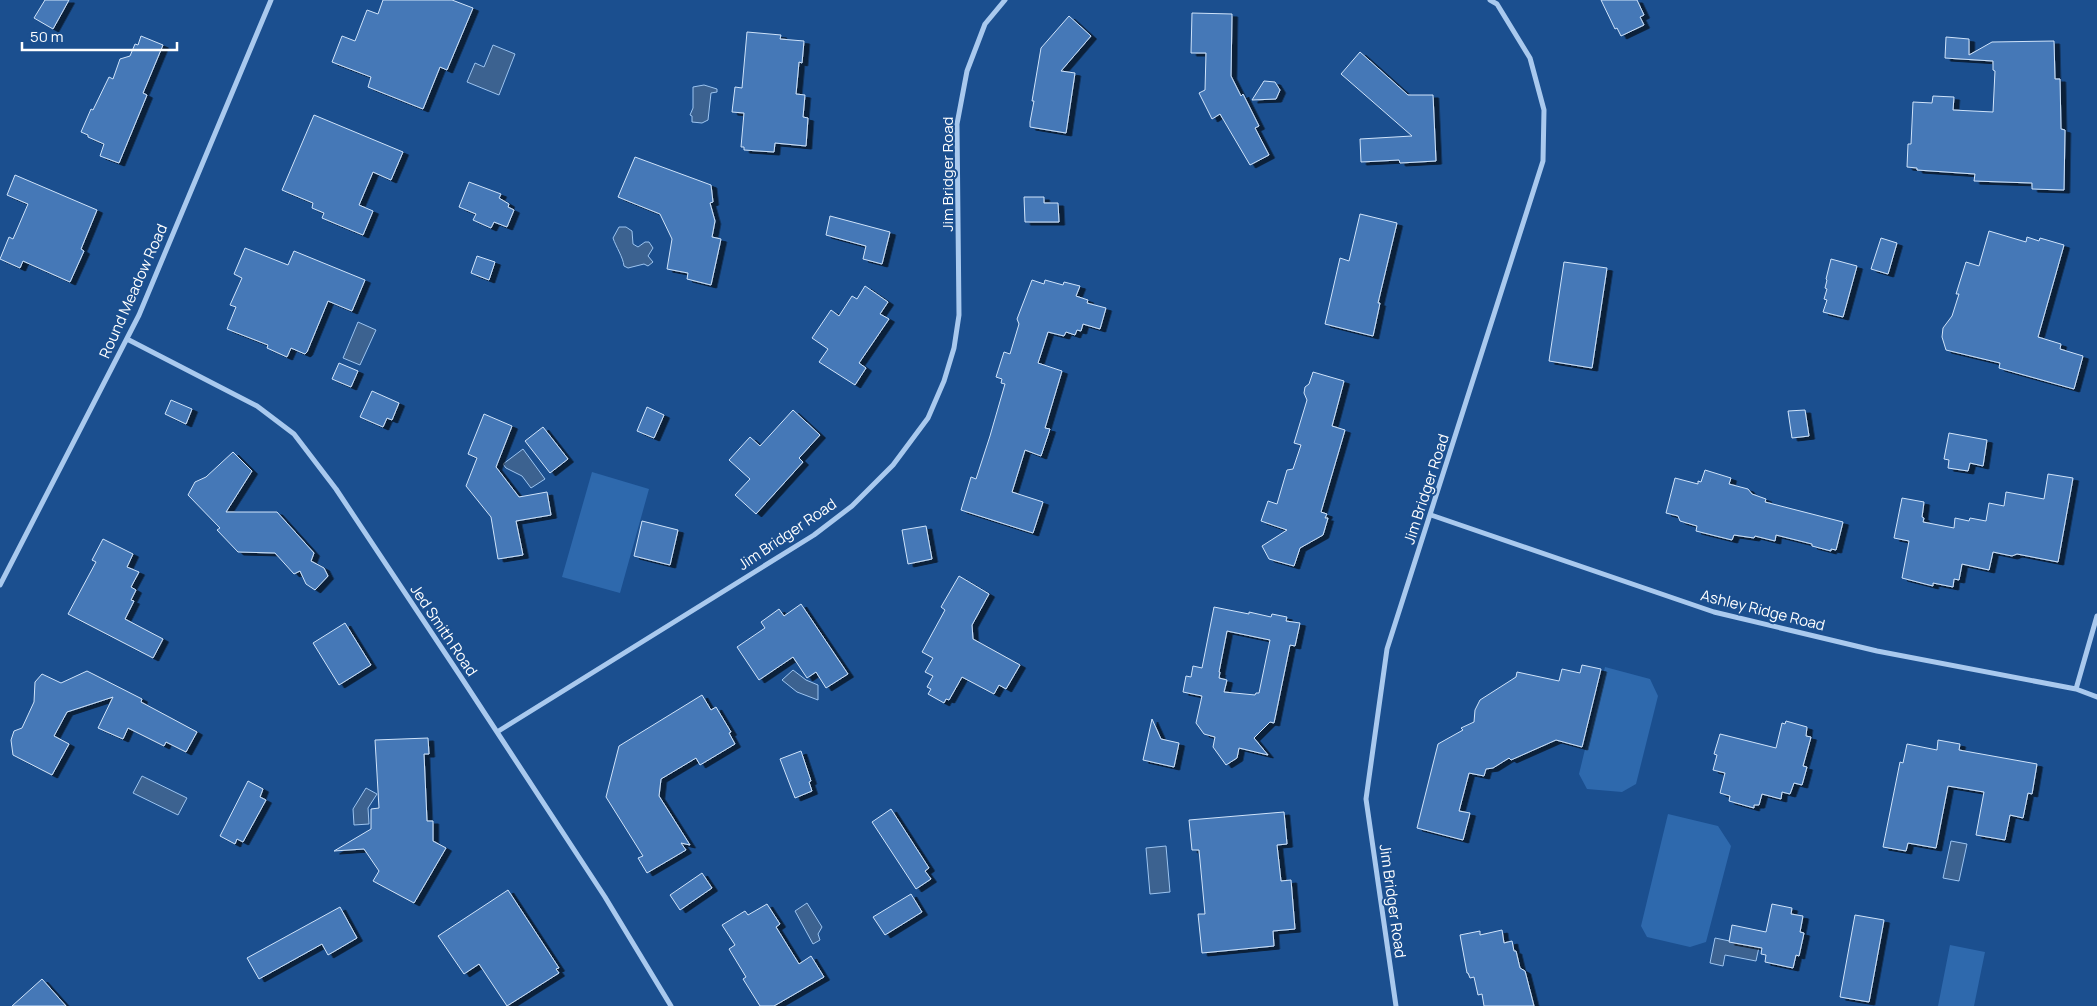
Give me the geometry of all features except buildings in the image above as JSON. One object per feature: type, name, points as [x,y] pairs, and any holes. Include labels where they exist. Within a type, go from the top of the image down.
[{"type":"street","name":"Round Meadow Road","points":[[0,585],[127,339],[270,0]]},
{"type":"street","name":"Jim Bridger Road","points":[[497,732],[814,535],[852,506],[893,465],[928,418],[944,381],[954,348],[959,315],[957,124],[967,71],[985,24],[1005,0]]},
{"type":"street","name":"Jim Bridger Road","points":[[1396,1006],[1366,799],[1387,649],[1543,162],[1544,110],[1530,58],[1497,4],[1490,0]]},
{"type":"street","name":"Jed Smith Road","points":[[127,339],[257,406],[294,434],[336,489],[497,732],[605,898],[671,1006]]},
{"type":"street","name":"Ashley Ridge Road","points":[[1431,515],[1714,612],[1877,651],[2076,689],[2097,698]]},
{"type":"street","points":[[2076,689],[2097,616]]},
{"type":"shaded area","points":[[493,45],[515,54],[499,95],[467,82],[475,63],[484,67]]},
{"type":"shaded area","points":[[704,85],[717,89],[717,92],[711,93],[708,120],[702,123],[692,122],[692,116],[690,115],[693,108],[693,87]]},
{"type":"shaded area","points":[[619,227],[626,227],[632,231],[633,244],[638,247],[645,242],[649,242],[653,248],[648,256],[653,262],[648,266],[644,264],[628,268],[624,266],[613,238]]},
{"type":"shaded area","points":[[358,322],[376,330],[360,365],[343,358]]},
{"type":"shaded area","points":[[523,449],[545,479],[531,488],[522,476],[506,468],[503,464]]},
{"type":"shaded area","points":[[592,472],[649,489],[620,593],[562,577]]},
{"type":"shaded area","points":[[1605,667],[1650,679],[1658,696],[1636,784],[1622,792],[1587,789],[1579,774]]},
{"type":"shaded area","points":[[793,670],[806,680],[818,685],[818,700],[797,692],[782,680]]},
{"type":"shaded area","points":[[142,776],[187,798],[178,815],[133,793]]},
{"type":"shaded area","points":[[366,788],[377,794],[368,808],[369,824],[354,825],[353,809]]},
{"type":"shaded area","points":[[1668,814],[1718,826],[1731,846],[1706,942],[1690,947],[1647,937],[1641,926]]},
{"type":"shaded area","points":[[1951,841],[1967,844],[1959,881],[1943,878]]},
{"type":"shaded area","points":[[1166,846],[1170,892],[1150,894],[1146,848]]},
{"type":"shaded area","points":[[807,903],[822,927],[818,934],[820,940],[813,944],[795,911]]},
{"type":"shaded area","points":[[1715,938],[1759,947],[1756,961],[1725,955],[1723,966],[1710,963]]},
{"type":"shaded area","points":[[1950,945],[1985,952],[1974,1006],[1938,1006]]}]
